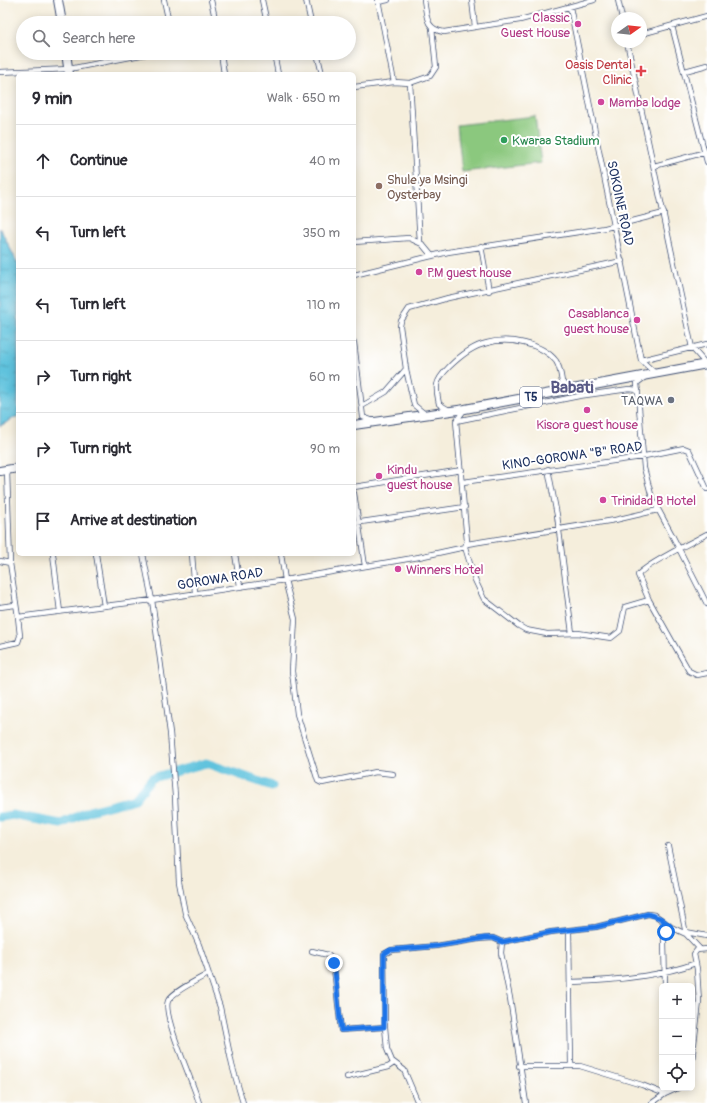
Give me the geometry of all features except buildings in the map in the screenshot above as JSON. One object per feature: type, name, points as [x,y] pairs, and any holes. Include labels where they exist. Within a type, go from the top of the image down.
[{"type":"highway","points":[[58,0],[61,16]]},
{"type":"highway","points":[[67,60],[69,72]]},
{"type":"highway","name":"T5","points":[[356,424],[465,409],[706,364]]},
{"type":"highway","points":[[4,470],[16,468]]},
{"type":"street","points":[[164,0],[167,16]]},
{"type":"street","points":[[211,0],[214,16]]},
{"type":"street","points":[[262,0],[265,16]]},
{"type":"street","points":[[306,0],[309,16]]},
{"type":"street","points":[[388,0],[378,1],[394,82]]},
{"type":"street","points":[[356,87],[394,82],[410,83],[430,76],[436,67],[432,28],[428,20],[424,0]]},
{"type":"street","points":[[472,0],[475,27]]},
{"type":"street","points":[[432,28],[444,32],[520,20],[594,0]]},
{"type":"street","points":[[618,0],[621,12]]},
{"type":"street","name":"SOKOINE ROAD","points":[[570,7],[641,360]]},
{"type":"street","points":[[647,32],[707,16]]},
{"type":"street","points":[[672,26],[706,152],[707,162]]},
{"type":"street","points":[[628,48],[692,348],[706,364]]},
{"type":"street","points":[[0,72],[69,72],[121,60]]},
{"type":"street","points":[[222,60],[224,72]]},
{"type":"street","points":[[275,60],[278,72]]},
{"type":"street","points":[[319,60],[322,72]]},
{"type":"street","points":[[685,71],[707,64]]},
{"type":"street","points":[[410,83],[420,242]]},
{"type":"street","points":[[654,166],[706,152]]},
{"type":"street","points":[[356,275],[481,246],[615,226],[664,213]]},
{"type":"street","points":[[356,242],[402,238],[420,242],[432,256]]},
{"type":"street","points":[[481,246],[489,291]]},
{"type":"street","points":[[426,415],[414,405],[406,369],[400,326],[407,311],[412,307],[622,261]]},
{"type":"street","points":[[450,411],[439,404],[437,384],[440,378],[454,362],[470,350],[486,343],[508,341],[534,347],[544,352],[557,364],[562,382],[573,389]]},
{"type":"street","points":[[641,360],[707,344]]},
{"type":"street","points":[[356,358],[363,416],[375,422]]},
{"type":"street","points":[[641,360],[656,374]]},
{"type":"street","points":[[362,406],[386,392],[406,369]]},
{"type":"street","points":[[647,376],[637,383],[646,478],[658,510],[707,604]]},
{"type":"street","points":[[579,396],[587,387]]},
{"type":"street","points":[[456,421],[579,396],[629,389],[638,390]]},
{"type":"street","points":[[465,409],[456,421],[465,506],[466,545],[480,592],[492,606],[526,630],[547,634],[572,633],[611,638],[620,631],[625,607],[649,600]]},
{"type":"street","name":"KINO-GOROWA \"B\" ROAD","points":[[463,482],[643,456],[684,448],[689,450],[707,489]]},
{"type":"street","points":[[548,469],[557,515],[557,529],[572,633]]},
{"type":"street","points":[[0,646],[18,642],[20,636],[10,563],[4,470]]},
{"type":"street","points":[[356,487],[462,470]]},
{"type":"street","points":[[365,566],[356,523],[465,506]]},
{"type":"street","name":"GOROWA ROAD","points":[[18,617],[152,600],[285,580],[431,555],[466,545],[634,517],[658,510]]},
{"type":"street","points":[[707,534],[639,574],[649,600],[689,672],[697,675],[707,673]]},
{"type":"street","points":[[53,556],[60,612]]},
{"type":"street","points":[[96,556],[104,606]]},
{"type":"street","points":[[143,556],[152,600],[170,733],[179,882],[185,913],[220,1007],[232,1065],[243,1103]]},
{"type":"street","points":[[192,556],[195,593]]},
{"type":"street","points":[[235,556],[240,586]]},
{"type":"street","points":[[281,556],[285,580],[295,619],[292,671],[298,714],[318,782],[320,783],[376,772],[393,774]]},
{"type":"street","points":[[0,562],[10,563]]},
{"type":"street","points":[[0,607],[16,605]]},
{"type":"street","points":[[668,846],[686,933],[700,949]]},
{"type":"street","points":[[418,1103],[404,1070],[394,1063],[387,1049],[384,1027],[384,954],[388,951],[485,938],[493,938],[502,942],[551,932],[569,931],[608,925],[629,917],[648,914],[660,918],[669,925],[686,933],[707,936]]},
{"type":"street","points":[[665,983],[664,940],[669,925]]},
{"type":"street","points":[[569,931],[571,1065]]},
{"type":"street","points":[[502,942],[501,953],[510,998],[519,1066],[526,1103]]},
{"type":"street","points":[[693,1055],[699,993],[694,954],[700,949],[707,949]]},
{"type":"street","points":[[312,951],[328,955],[333,960],[341,1030],[384,1027]]},
{"type":"street","points":[[570,982],[620,978],[664,971],[696,963]]},
{"type":"street","points":[[199,1103],[178,1048],[167,1008],[168,1001],[173,995],[208,974]]},
{"type":"street","points":[[347,1078],[388,1067],[394,1063]]},
{"type":"street","points":[[519,1066],[571,1065],[602,1072],[665,1094]]},
{"type":"street","points":[[652,1103],[671,1091]]},
{"type":"green space","points":[[535,116],[541,163],[462,172],[457,125]]},
{"type":"water","points":[[0,228],[16,260],[16,417],[0,426]]},
{"type":"waterway","points":[[0,817],[13,815],[61,824],[89,811],[135,799],[152,778],[206,763],[272,786]]},
{"type":"place","name":"Classic Guest House","points":[[578,24]]},
{"type":"place","name":"Oasis Dental Clinic","points":[[641,71]]},
{"type":"place","name":"Mamba lodge","points":[[601,102]]},
{"type":"place","name":"Kwaraa Stadium","points":[[504,140]]},
{"type":"place","name":"Shule ya Msingi Oysterbay","points":[[379,186]]},
{"type":"place","name":"P.M guest house","points":[[419,272]]},
{"type":"place","name":"Casablanca guest house","points":[[637,320]]},
{"type":"place","name":"TAQWA","points":[[671,400]]},
{"type":"place","name":"Kisora guest house","points":[[587,410]]},
{"type":"place","name":"Kindu guest house","points":[[379,476]]},
{"type":"place","name":"Trinidad B Hotel","points":[[603,500]]},
{"type":"place","name":"Winners Hotel","points":[[398,569]]},
{"type":"district","name":"Babati","points":[[572,387]]},
{"type":"route","points":[[334,963],[340,1028],[343,1031],[370,1027],[384,1027],[384,954],[390,950],[453,944],[485,938],[493,938],[502,942],[551,932],[596,927],[643,914],[656,915],[669,925],[666,932]]}]
